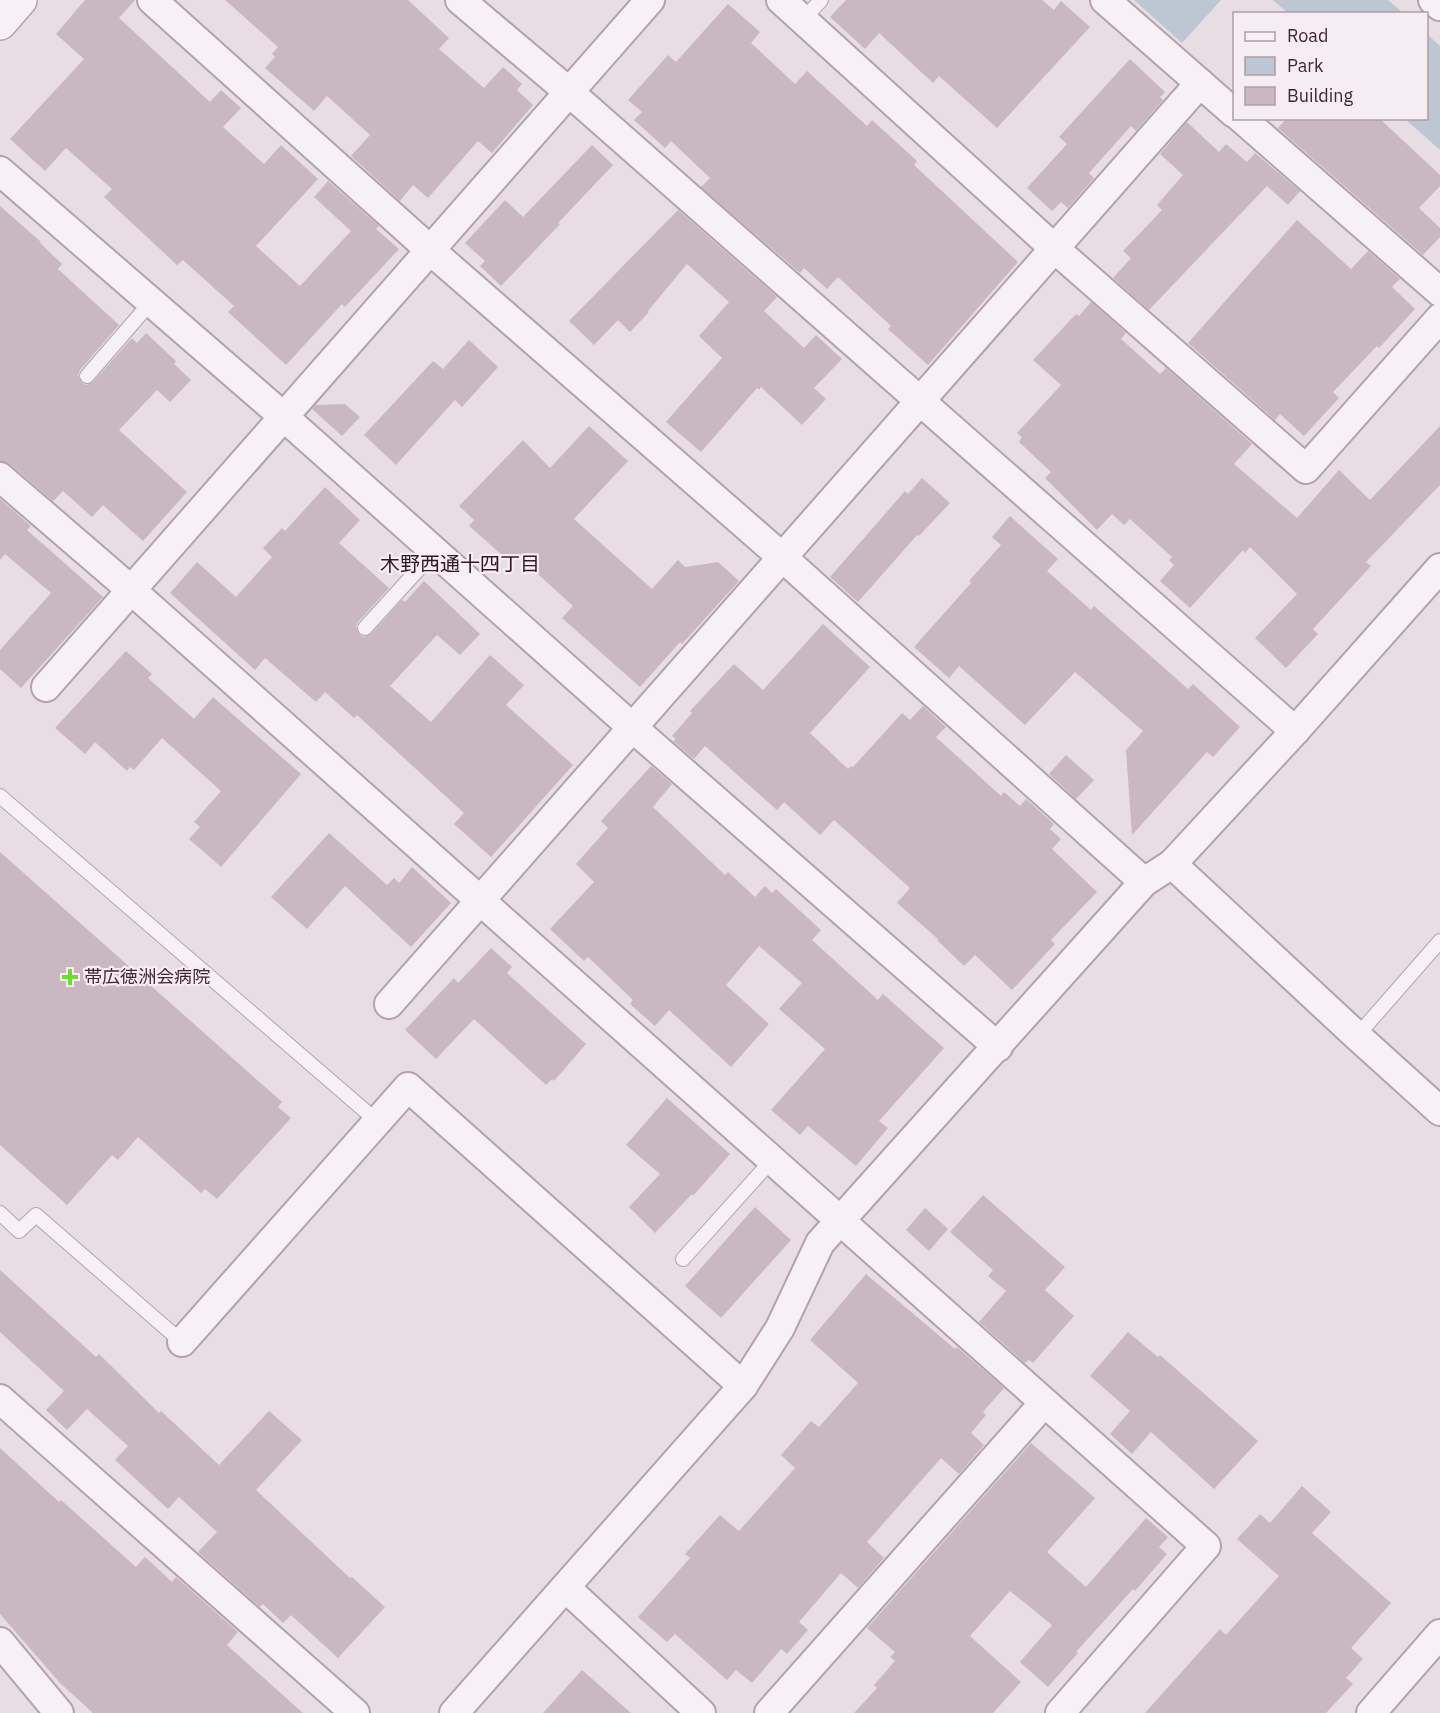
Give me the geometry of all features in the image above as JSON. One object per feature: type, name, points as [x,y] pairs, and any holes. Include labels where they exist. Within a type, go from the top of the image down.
[{"type":"street","points":[[0,23],[20,0]]},
{"type":"street","points":[[152,0],[430,250],[782,557],[1144,882]]},
{"type":"street","points":[[460,0],[569,92],[1295,731]]},
{"type":"street","points":[[46,687],[650,0]]},
{"type":"street","points":[[781,0],[812,10],[1055,249],[1306,469],[1440,318]]},
{"type":"street","points":[[1105,0],[1233,112]]},
{"type":"street","points":[[1433,0],[1440,6]]},
{"type":"street","points":[[389,1004],[1200,83]]},
{"type":"street","points":[[1243,120],[1440,292]]},
{"type":"street","points":[[0,171],[284,417],[633,728],[998,1047]]},
{"type":"street","points":[[0,477],[130,589],[1206,1546],[1060,1713]]},
{"type":"street","points":[[454,1713],[743,1386],[780,1328],[820,1243],[1144,882],[1172,864],[1295,731],[1440,567]]},
{"type":"street","points":[[1172,864],[1440,1111]]},
{"type":"street","points":[[182,1342],[408,1088],[743,1386]]},
{"type":"street","points":[[0,1399],[355,1713]]},
{"type":"street","points":[[769,1713],[1044,1403]]},
{"type":"street","points":[[566,1588],[700,1713]]},
{"type":"street","points":[[1371,1713],[1440,1634]]},
{"type":"street","points":[[0,1642],[59,1713]]},
{"type":"lane","points":[[87,376],[151,302]]},
{"type":"lane","points":[[365,628],[435,551]]},
{"type":"lane","points":[[0,796],[378,1122]]},
{"type":"lane","points":[[1357,1036],[1440,941]]},
{"type":"lane","points":[[683,1259],[772,1160]]},
{"type":"lane","points":[[0,1214],[19,1231],[36,1215],[182,1342]]},
{"type":"green space","points":[[1134,0],[1221,0],[1182,43]]},
{"type":"green space","points":[[1273,0],[1388,0],[1402,12],[1287,12]]},
{"type":"green space","points":[[1428,35],[1440,46],[1440,150],[1406,120],[1428,120]]},
{"type":"building","points":[[85,0],[135,0],[119,18],[210,102],[221,90],[241,108],[223,127],[264,164],[281,145],[318,179],[256,246],[300,286],[351,231],[314,197],[328,181],[379,226],[376,229],[399,249],[345,307],[342,304],[286,365],[228,312],[234,306],[183,260],[177,265],[104,197],[112,189],[66,148],[45,171],[10,139],[84,59],[56,34]]},
{"type":"building","points":[[225,0],[408,0],[449,38],[439,49],[484,88],[503,67],[522,84],[517,90],[533,105],[492,153],[478,141],[428,198],[413,185],[400,201],[351,156],[370,135],[327,96],[314,111],[265,68],[275,57],[272,54],[278,47]]},
{"type":"building","points":[[846,0],[1042,0],[1054,10],[1061,1],[1090,27],[997,128],[939,76],[933,83],[879,33],[865,49],[830,17]]},
{"type":"building","points":[[728,4],[760,32],[751,43],[795,84],[807,71],[867,126],[872,120],[917,161],[914,165],[1018,262],[928,365],[888,329],[891,326],[838,277],[827,289],[804,268],[800,273],[701,187],[710,178],[671,141],[665,148],[634,120],[642,112],[628,100],[668,55],[676,62]]},
{"type":"building","points":[[1130,59],[1165,92],[1160,97],[1163,100],[1136,131],[1131,126],[1089,173],[1094,178],[1068,208],[1061,202],[1052,211],[1027,188],[1067,144],[1059,137]]},
{"type":"building","points":[[1285,120],[1381,120],[1440,175],[1440,186],[1419,208],[1440,228],[1440,237],[1423,255],[1278,128]]},
{"type":"building","points":[[1187,122],[1219,152],[1226,144],[1247,162],[1255,153],[1300,191],[1288,205],[1267,186],[1149,310],[1113,278],[1131,258],[1123,251],[1162,210],[1157,205],[1183,175],[1160,154]]},
{"type":"building","points":[[592,145],[613,165],[501,286],[480,266],[485,261],[465,243],[505,200],[523,217]]},
{"type":"building","points":[[0,206],[62,264],[58,269],[119,325],[80,370],[78,375],[81,382],[86,385],[93,382],[132,338],[137,343],[146,333],[176,361],[174,364],[191,380],[170,402],[157,390],[119,430],[187,492],[143,541],[103,505],[92,517],[63,491],[53,501],[11,465],[0,461]]},
{"type":"building","points":[[678,210],[777,297],[764,311],[804,348],[816,335],[842,359],[814,388],[826,399],[802,425],[761,387],[759,390],[757,388],[701,452],[666,422],[722,358],[699,336],[729,302],[687,264],[630,332],[618,320],[594,345],[569,321]]},
{"type":"building","points":[[1297,220],[1351,269],[1368,251],[1400,279],[1392,287],[1415,309],[1333,392],[1339,398],[1304,436],[1280,414],[1275,420],[1188,343]]},
{"type":"building","points":[[1091,302],[1126,333],[1121,339],[1160,374],[1166,368],[1252,444],[1234,464],[1297,518],[1339,470],[1370,500],[1440,426],[1440,485],[1366,562],[1371,566],[1313,629],[1318,634],[1286,668],[1255,638],[1297,594],[1250,547],[1245,553],[1243,550],[1190,608],[1160,581],[1174,565],[1169,560],[1172,557],[1130,519],[1124,525],[1112,514],[1097,530],[1045,478],[1051,472],[1019,442],[1022,437],[1017,433],[1061,385],[1033,360],[1076,314],[1079,316]]},
{"type":"building","points":[[469,340],[498,367],[462,407],[455,400],[396,465],[364,435],[433,361],[443,369]]},
{"type":"building","points":[[345,404],[360,417],[342,436],[312,409],[316,405]]},
{"type":"building","points":[[589,426],[628,461],[574,519],[652,589],[678,560],[685,567],[718,562],[739,581],[640,687],[562,618],[573,606],[517,555],[510,562],[469,526],[474,520],[459,506],[523,440],[550,468]]},
{"type":"building","points":[[922,478],[950,503],[919,536],[917,535],[858,602],[830,577],[905,491],[908,494]]},
{"type":"building","points":[[325,487],[360,520],[339,543],[389,588],[358,622],[356,627],[359,634],[364,637],[371,634],[402,600],[405,602],[424,581],[480,634],[460,655],[437,635],[390,686],[431,722],[490,655],[524,685],[506,705],[573,765],[491,857],[454,824],[464,813],[357,715],[354,718],[325,692],[316,702],[265,658],[255,670],[170,593],[197,562],[236,597],[272,557],[263,548],[282,528],[285,531]]},
{"type":"building","points":[[0,499],[31,526],[27,530],[103,597],[21,688],[0,669],[0,650],[51,593],[5,554],[0,560]]},
{"type":"building","points":[[1010,516],[1058,559],[1047,571],[1091,610],[1094,606],[1188,689],[1193,684],[1240,727],[1213,757],[1207,752],[1132,835],[1126,750],[1143,731],[1075,672],[1025,725],[959,666],[949,678],[914,647],[971,583],[969,581],[1001,545],[992,537]]},
{"type":"building","points":[[823,624],[870,667],[810,733],[848,769],[853,767],[902,713],[910,720],[923,706],[946,727],[936,737],[1001,796],[1004,792],[1020,806],[1026,799],[1054,824],[1050,829],[1061,839],[1052,849],[1097,892],[1051,940],[1055,944],[1012,990],[975,955],[964,966],[938,939],[897,903],[910,888],[834,820],[820,835],[784,802],[777,810],[705,746],[694,759],[673,741],[676,739],[672,736],[692,713],[690,711],[734,664],[763,690]]},
{"type":"building","points":[[126,651],[152,674],[148,678],[194,719],[213,697],[301,774],[221,867],[189,839],[200,827],[194,822],[221,791],[162,738],[134,770],[130,767],[127,771],[95,742],[85,754],[55,728]]},
{"type":"building","points":[[1066,755],[1094,780],[1076,799],[1049,774]]},
{"type":"building","points":[[651,766],[672,784],[653,807],[725,875],[728,872],[755,897],[765,886],[772,893],[776,889],[821,930],[812,940],[878,1000],[883,994],[944,1048],[879,1121],[888,1128],[856,1166],[808,1126],[800,1135],[771,1110],[825,1049],[779,1009],[802,983],[759,946],[726,985],[769,1024],[731,1067],[669,1010],[655,1026],[630,1004],[633,1000],[588,957],[584,961],[550,929],[594,882],[576,864],[608,828],[601,821]]},
{"type":"building","points":[[329,833],[387,885],[394,878],[399,883],[412,867],[451,903],[411,947],[345,886],[307,929],[271,897]]},
{"type":"building","name":"帯広徳洲会病院","points":[[0,852],[282,1102],[278,1107],[291,1118],[217,1199],[205,1189],[201,1193],[138,1137],[118,1160],[112,1155],[67,1205],[0,1145]]},
{"type":"building","points":[[491,948],[512,967],[507,973],[586,1044],[554,1081],[552,1079],[546,1085],[474,1019],[436,1059],[405,1030],[454,978],[458,983]]},
{"type":"building","points":[[667,1098],[730,1154],[693,1196],[692,1194],[655,1233],[629,1207],[660,1174],[626,1145]]},
{"type":"building","points":[[983,1195],[1065,1267],[1045,1290],[1074,1316],[1033,1363],[1029,1360],[1025,1363],[979,1322],[1006,1291],[988,1276],[993,1270],[950,1232]]},
{"type":"building","points":[[755,1207],[791,1240],[721,1318],[685,1286]]},
{"type":"building","points":[[925,1208],[948,1229],[929,1251],[906,1230]]},
{"type":"building","points":[[0,1270],[96,1357],[99,1354],[159,1413],[161,1411],[219,1465],[269,1411],[302,1440],[256,1490],[350,1578],[352,1577],[385,1607],[338,1658],[291,1615],[283,1623],[263,1604],[260,1607],[198,1552],[217,1532],[179,1497],[168,1509],[115,1460],[128,1446],[87,1409],[67,1430],[46,1410],[64,1391],[0,1332]]},
{"type":"building","points":[[866,1274],[1004,1388],[983,1412],[986,1415],[971,1433],[984,1445],[959,1474],[941,1458],[867,1542],[884,1558],[858,1588],[841,1573],[799,1622],[808,1630],[787,1654],[781,1649],[752,1683],[736,1670],[727,1680],[675,1634],[667,1642],[638,1617],[690,1558],[685,1554],[720,1515],[739,1531],[795,1468],[781,1455],[811,1421],[819,1427],[858,1383],[810,1340]]},
{"type":"building","points":[[1128,1332],[1158,1357],[1160,1355],[1258,1441],[1214,1489],[1151,1432],[1132,1454],[1110,1434],[1130,1411],[1090,1376]]},
{"type":"building","points":[[1031,1443],[1095,1498],[1047,1552],[1086,1587],[1146,1518],[1168,1537],[1159,1547],[1167,1554],[1076,1652],[1078,1653],[1048,1687],[1020,1662],[1052,1625],[1010,1591],[970,1636],[1021,1682],[993,1713],[854,1713],[877,1688],[874,1685],[895,1661],[890,1657],[895,1652],[867,1628]]},
{"type":"building","points":[[0,1448],[136,1567],[145,1557],[172,1582],[176,1577],[238,1632],[227,1645],[303,1713],[93,1713],[60,1683],[0,1614]]},
{"type":"building","points":[[1302,1486],[1331,1512],[1312,1533],[1391,1603],[1351,1648],[1363,1659],[1346,1678],[1353,1684],[1326,1713],[1145,1713],[1220,1629],[1226,1635],[1279,1576],[1237,1539],[1260,1514],[1270,1523]]},
{"type":"building","points":[[582,1670],[631,1713],[543,1713]]},
{"type":"place","name":"帯広徳洲会病院","points":[[70,977]]},
{"type":"district","name":"木野西通十四丁目","points":[[460,564]]}]
